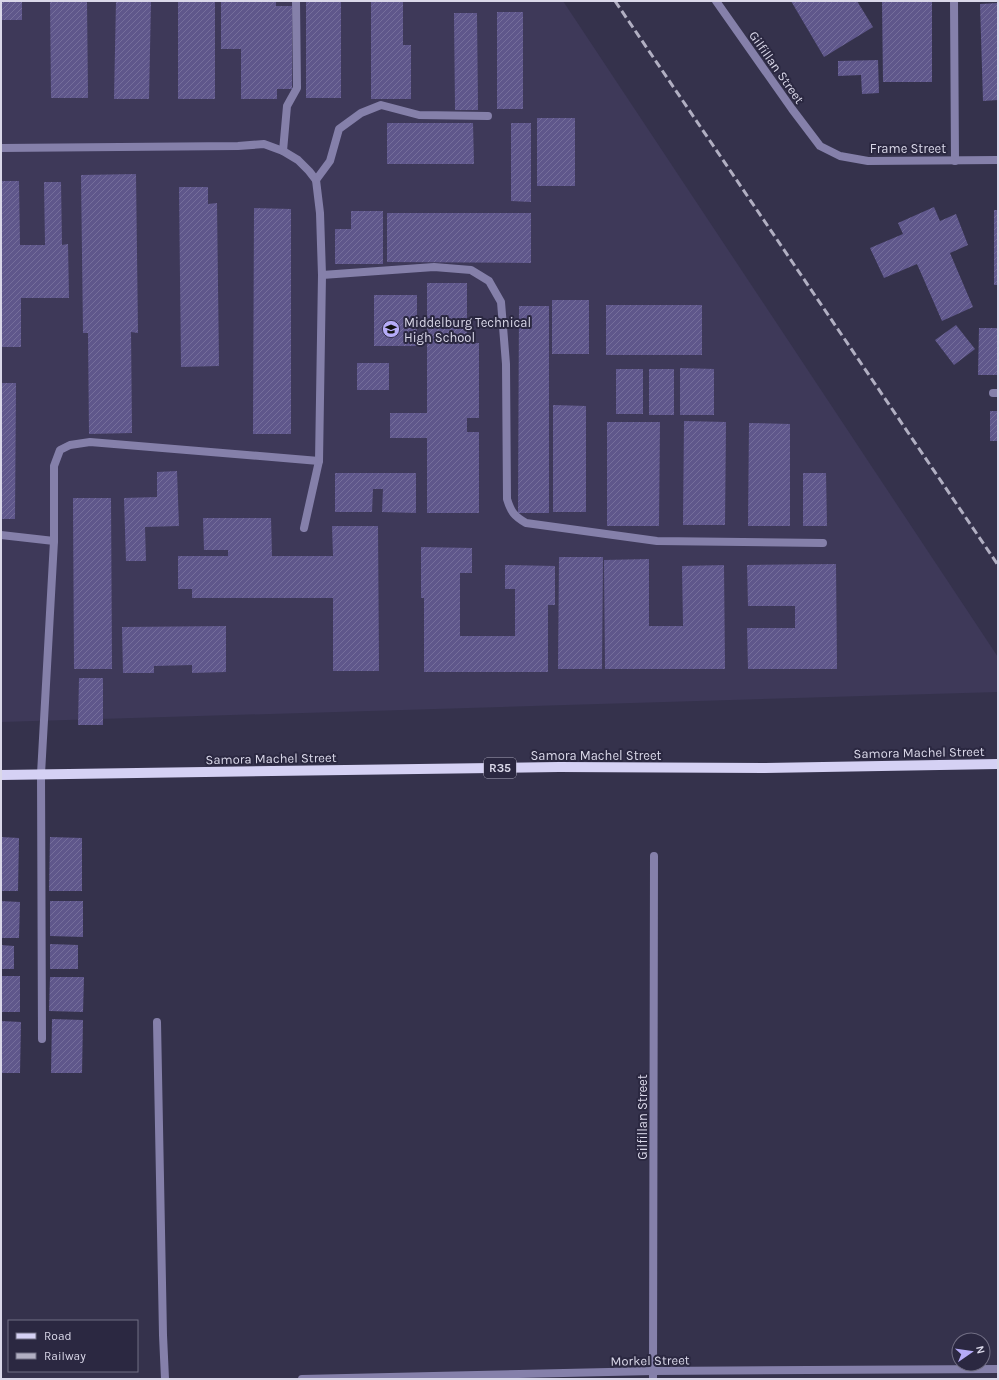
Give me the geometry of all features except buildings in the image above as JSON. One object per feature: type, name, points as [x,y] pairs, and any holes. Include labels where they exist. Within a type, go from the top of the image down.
[{"type":"main road","name":"Samora Machel Street","points":[[1,775],[559,767],[765,768],[998,764]]},
{"type":"street","points":[[283,151],[287,106],[297,88],[296,1]]},
{"type":"street","name":"Gilfillan Street","points":[[716,1],[820,146]]},
{"type":"street","points":[[954,1],[955,161]]},
{"type":"street","points":[[316,180],[330,161],[339,129],[361,113],[381,105],[419,115],[488,116]]},
{"type":"street","points":[[1,148],[238,146],[264,144],[283,151],[298,160],[309,171],[316,180],[320,213],[322,275],[319,461],[304,528]]},
{"type":"street","name":"Frame Street","points":[[820,146],[840,156],[868,161],[998,160]]},
{"type":"street","points":[[322,275],[434,267],[471,270],[490,281],[501,302],[502,310],[506,364],[507,499],[510,510],[526,523],[657,540],[823,543]]},
{"type":"street","points":[[42,1039],[41,774],[54,541],[54,466],[60,450],[70,445],[90,442],[319,461]]},
{"type":"street","points":[[1,534],[54,541]]},
{"type":"street","name":"Gilfillan Street","points":[[653,1375],[654,856]]},
{"type":"street","points":[[157,1022],[162,1327],[166,1379]]},
{"type":"street","name":"Morkel Street","points":[[302,1379],[998,1369]]},
{"type":"shaded area","name":"Middelburg Technical High School","points":[[1,1],[563,1],[998,657],[998,692],[1,722]]},
{"type":"railway","points":[[615,1],[998,565]]},
{"type":"place","name":"Middelburg Technical High School","points":[[391,329]]}]
